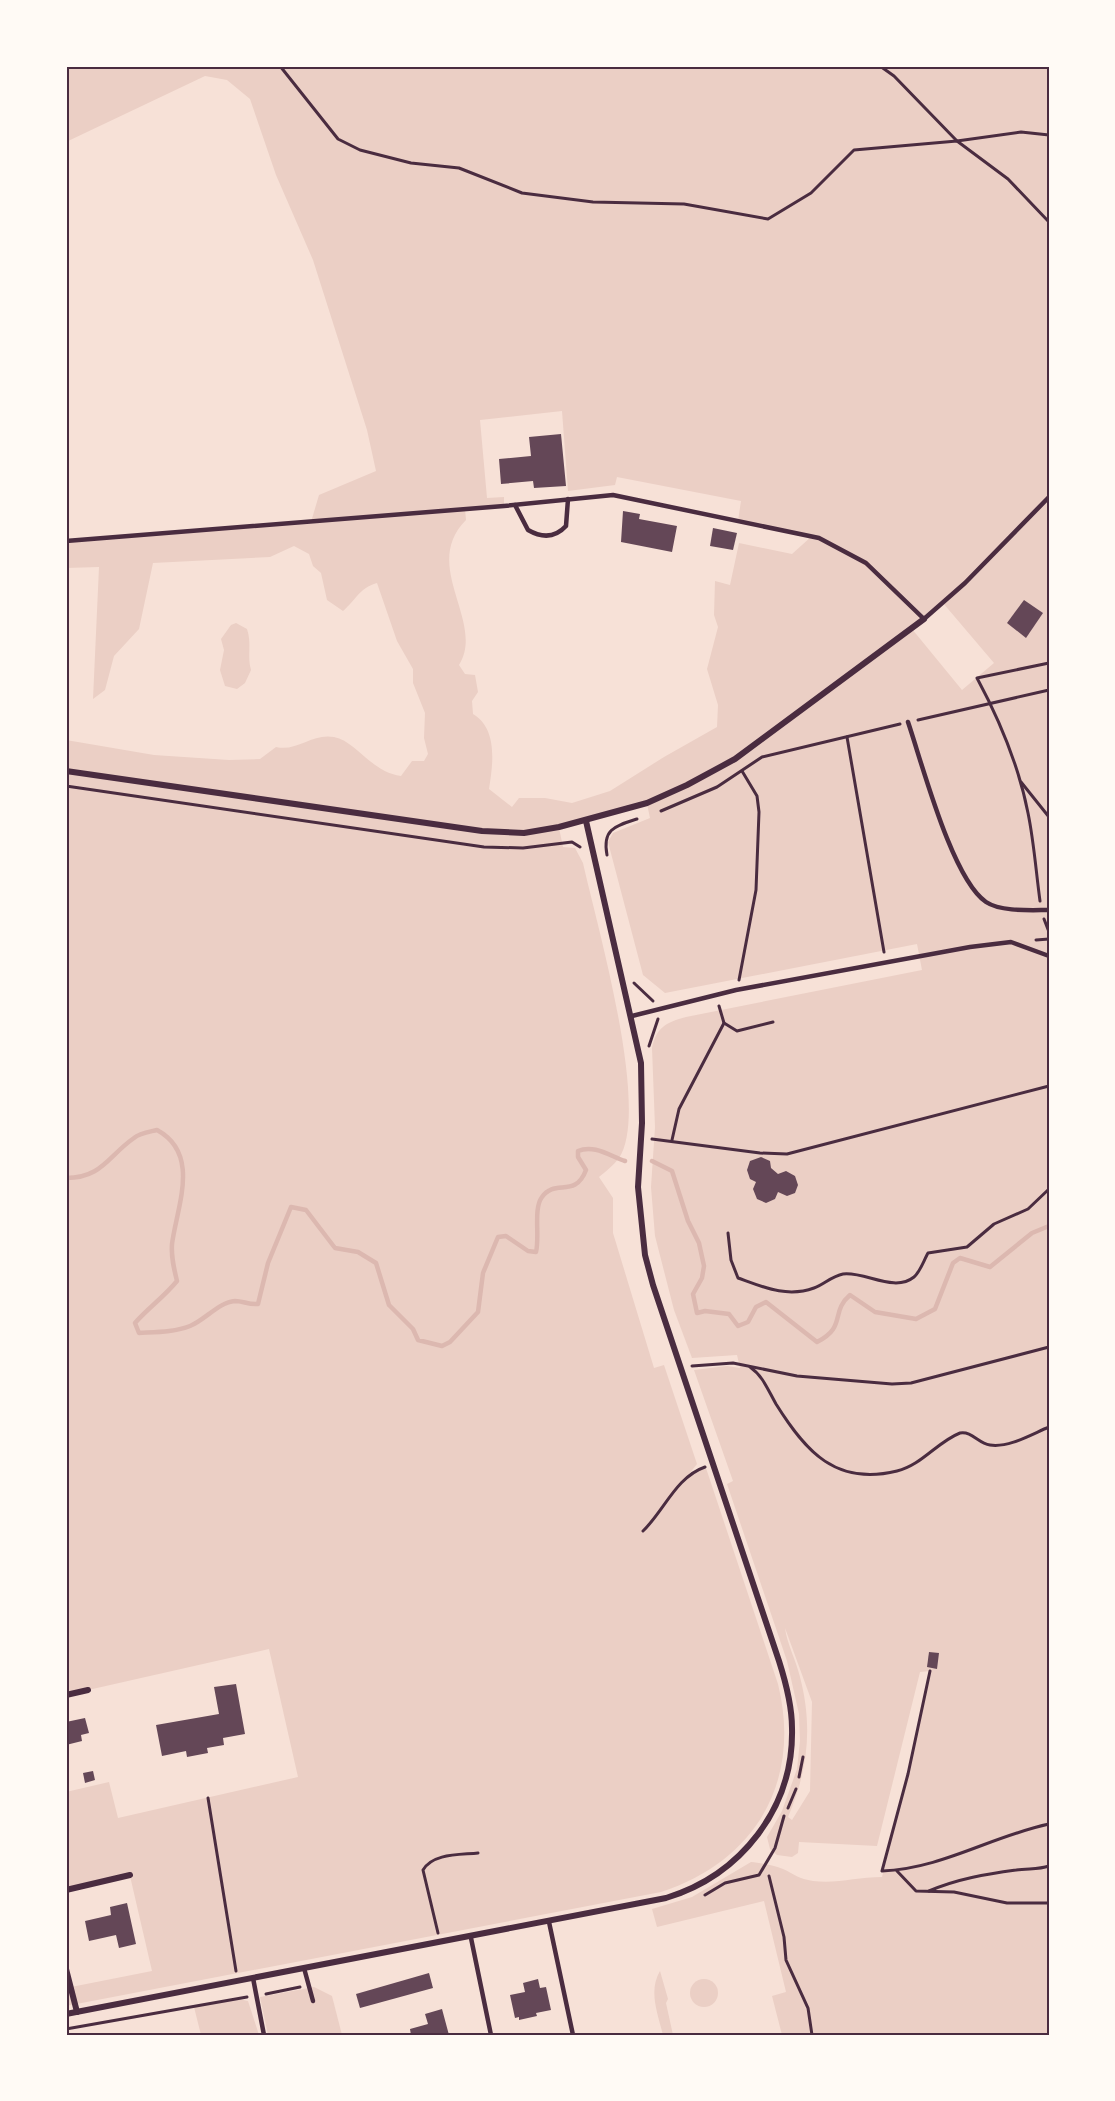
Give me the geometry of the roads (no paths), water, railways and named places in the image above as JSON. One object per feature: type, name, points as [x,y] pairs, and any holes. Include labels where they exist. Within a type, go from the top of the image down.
[{"type":"street","points":[[66,771],[501,832],[542,831],[647,803],[735,759],[924,619]]},
{"type":"street","points":[[66,2014],[471,1938],[677,1895],[716,1876],[748,1848],[767,1823],[784,1784],[791,1753],[792,1717],[779,1661],[645,1255],[638,1187],[642,1077],[632,1016],[586,821]]},
{"type":"street","points":[[66,1695],[88,1690]]},
{"type":"street","points":[[66,1890],[130,1875]]},
{"type":"street","points":[[66,1969],[77,2012]]},
{"type":"lane","points":[[66,542],[613,495],[819,538],[866,563],[924,619],[965,583],[1049,497]]},
{"type":"lane","points":[[514,505],[528,530],[546,536],[557,534],[566,526],[568,499]]},
{"type":"lane","points":[[908,722],[941,820],[965,879],[986,902],[1003,907],[1049,910]]},
{"type":"lane","points":[[632,1016],[736,990],[1011,942],[1049,956]]},
{"type":"lane","points":[[549,1922],[573,2035]]},
{"type":"lane","points":[[471,1938],[491,2035]]},
{"type":"lane","points":[[304,1968],[313,2001]]},
{"type":"lane","points":[[253,1978],[264,2035]]},
{"type":"waterway","points":[[66,1178],[78,1177],[96,1170],[136,1136],[157,1130],[170,1140],[179,1153],[183,1182],[172,1244],[177,1281],[135,1323],[139,1333],[172,1331],[190,1326],[229,1302],[258,1304],[268,1263],[291,1207],[306,1210],[335,1248],[358,1252],[376,1263],[389,1305],[413,1329],[418,1340],[442,1346],[450,1342],[478,1312],[483,1273],[498,1237],[506,1236],[528,1251],[536,1252],[539,1202],[547,1192],[571,1186],[581,1179],[586,1170],[578,1157],[578,1151],[596,1150],[625,1161]]},
{"type":"waterway","points":[[652,1161],[672,1171],[688,1221],[699,1243],[704,1266],[702,1278],[693,1294],[697,1313],[705,1311],[729,1314],[738,1326],[748,1322],[756,1307],[766,1302],[817,1342],[832,1331],[841,1307],[850,1295],[875,1312],[916,1319],[935,1309],[953,1263],[960,1258],[990,1267],[1032,1233],[1049,1226]]}]
